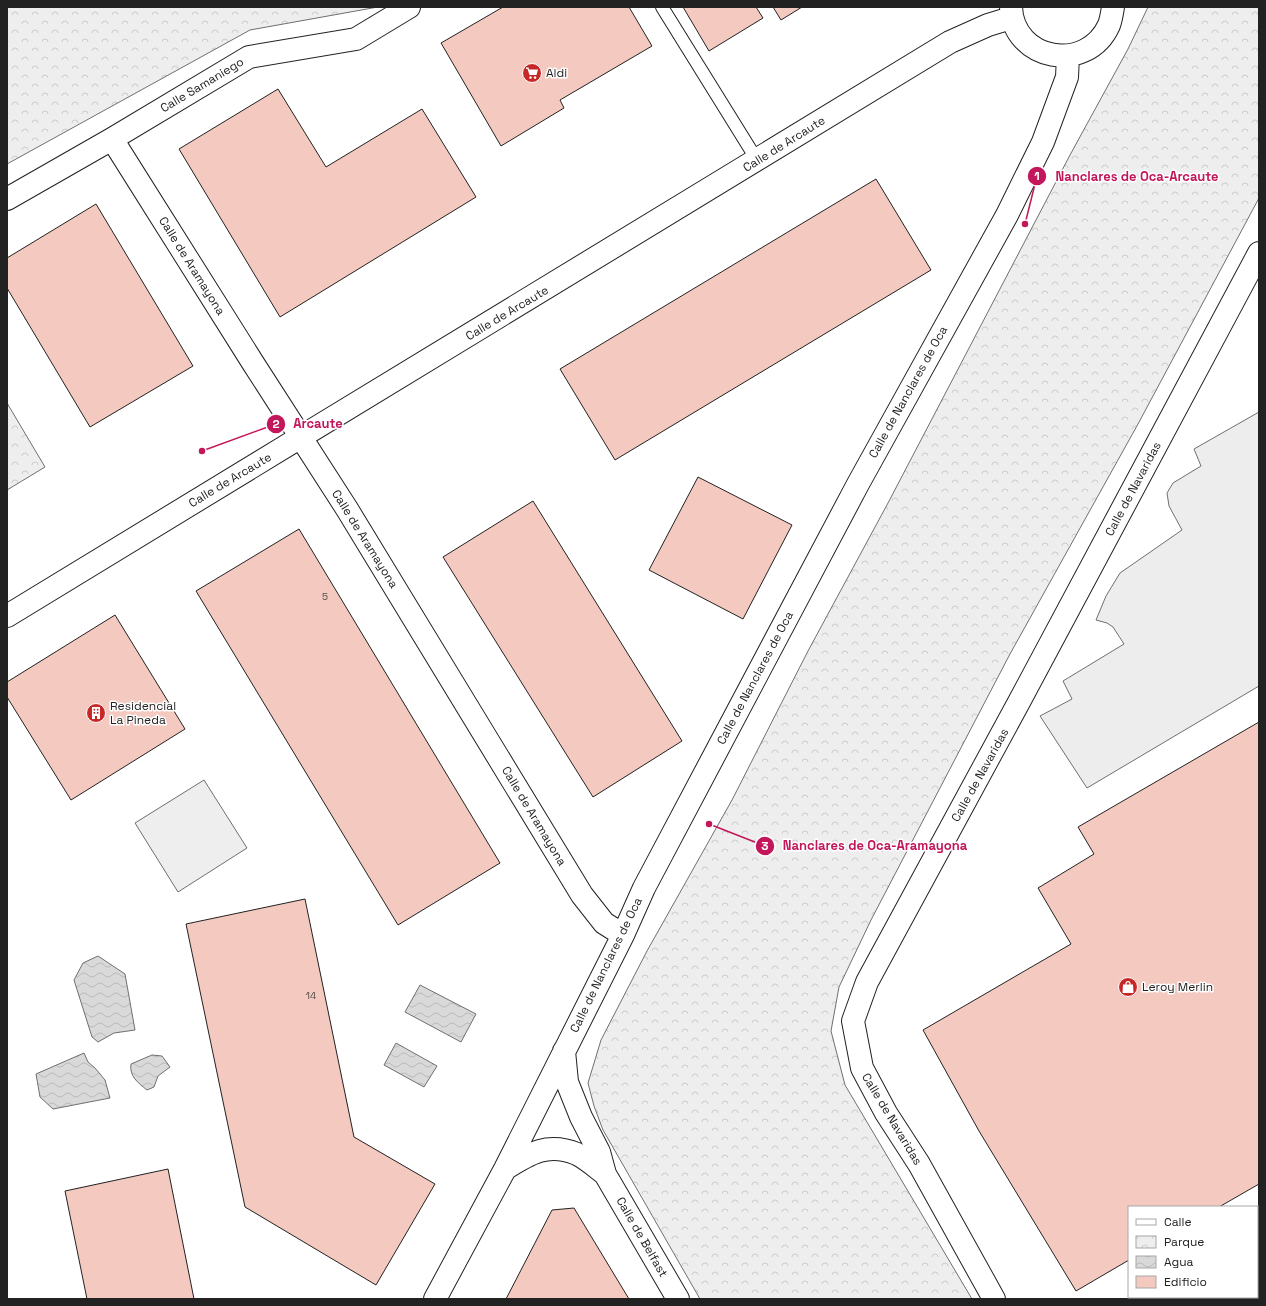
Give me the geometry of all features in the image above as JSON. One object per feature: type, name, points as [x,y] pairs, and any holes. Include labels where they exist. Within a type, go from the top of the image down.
[{"type":"street","name":"Calle Samaniego","points":[[7,199],[249,57],[356,39],[409,7]]},
{"type":"street","points":[[1011,12],[1017,32],[1029,45],[1047,54],[1068,56],[1085,51],[1100,40],[1109,24],[1113,7]]},
{"type":"street","name":"Calle de Arcaute","points":[[7,616],[300,437],[552,286],[950,42],[988,25],[1011,12]]},
{"type":"street","name":"Calle de Nanclares de Oca","points":[[435,1299],[505,1169],[623,935],[644,888],[850,498],[1007,214],[1044,142],[1067,77],[1068,56]]},
{"type":"street","name":"Calle de Aramayona","points":[[112,138],[351,516],[582,895],[604,923],[623,935]]},
{"type":"street","name":"Calle de Navaridas","points":[[994,1299],[918,1164],[886,1113],[862,1068],[854,1021],[867,982],[1019,702],[1259,253]]},
{"type":"street","name":"Calle de Belfast","points":[[564,1051],[567,1082],[581,1118],[599,1152],[605,1174],[678,1299]]},
{"type":"street","name":"Calle de Belfast","points":[[505,1169],[523,1157],[544,1149],[563,1150],[579,1155],[605,1174]]},
{"type":"lane","points":[[662,7],[757,160]]},
{"type":"green space","points":[[7,7],[378,7],[250,30],[7,164]]},
{"type":"green space","points":[[1148,7],[1259,7],[1259,198],[1138,424],[1010,654],[871,920],[839,987],[831,1031],[845,1085],[972,1299],[700,1299],[603,1130],[594,1106],[588,1083],[601,1040],[647,951],[732,800],[808,651],[888,503],[1070,155],[1128,49]]},
{"type":"green space","points":[[7,403],[45,467],[7,490]]},
{"type":"green space","points":[[204,780],[247,848],[178,892],[135,823]]},
{"type":"shaded area","points":[[1259,412],[1259,686],[1087,788],[1040,716],[1072,699],[1063,681],[1124,644],[1113,627],[1107,623],[1096,620],[1106,596],[1120,573],[1182,530],[1169,506],[1167,493],[1173,483],[1201,466],[1194,449]]},
{"type":"water","points":[[98,956],[125,974],[135,1030],[114,1033],[98,1042],[92,1037],[74,980],[83,963]]},
{"type":"water","points":[[420,985],[476,1014],[461,1042],[405,1012]]},
{"type":"water","points":[[396,1043],[437,1066],[424,1087],[384,1065]]},
{"type":"water","points":[[84,1053],[88,1062],[105,1080],[110,1098],[53,1109],[40,1097],[36,1074]]},
{"type":"water","points":[[152,1055],[162,1056],[170,1067],[158,1076],[154,1087],[147,1090],[137,1082],[133,1076],[131,1072],[131,1064]]},
{"type":"building","name":"Aldi","points":[[503,7],[629,7],[652,46],[560,100],[564,108],[501,146],[441,43]]},
{"type":"building","points":[[683,7],[756,7],[763,18],[709,51]]},
{"type":"building","points":[[773,7],[802,7],[781,20]]},
{"type":"building","points":[[278,89],[326,167],[422,109],[476,197],[280,317],[179,149]]},
{"type":"building","points":[[876,179],[931,270],[615,460],[560,369]]},
{"type":"building","points":[[96,204],[193,366],[90,427],[7,288],[7,258]]},
{"type":"building","points":[[698,477],[792,525],[743,619],[649,570]]},
{"type":"building","points":[[533,501],[682,741],[593,797],[443,557]]},
{"type":"building","points":[[299,529],[500,863],[398,925],[196,591]]},
{"type":"building","name":"Residencial La Pineda","points":[[115,615],[185,729],[71,800],[7,697],[7,682]]},
{"type":"building","name":"Leroy Merlin","points":[[1259,722],[1259,1184],[1221,1206],[1128,1206],[1128,1261],[1076,1291],[979,1131],[923,1030],[1071,944],[1038,888],[1094,854],[1078,827]]},
{"type":"building","points":[[305,899],[354,1137],[435,1184],[376,1285],[245,1207],[186,924]]},
{"type":"building","points":[[168,1169],[194,1299],[87,1299],[65,1191]]},
{"type":"building","points":[[574,1208],[629,1299],[506,1299],[552,1210]]},
{"type":"place","name":"Aldi","points":[[532,73]]},
{"type":"place","name":"Nanclares de Oca-Arcaute","points":[[1025,224]]},
{"type":"place","name":"Arcaute","points":[[202,451]]},
{"type":"place","name":"Residencial La Pineda","points":[[96,713]]},
{"type":"place","name":"Nanclares de Oca-Aramayona","points":[[709,824]]},
{"type":"place","name":"Leroy Merlin","points":[[1128,987]]}]
